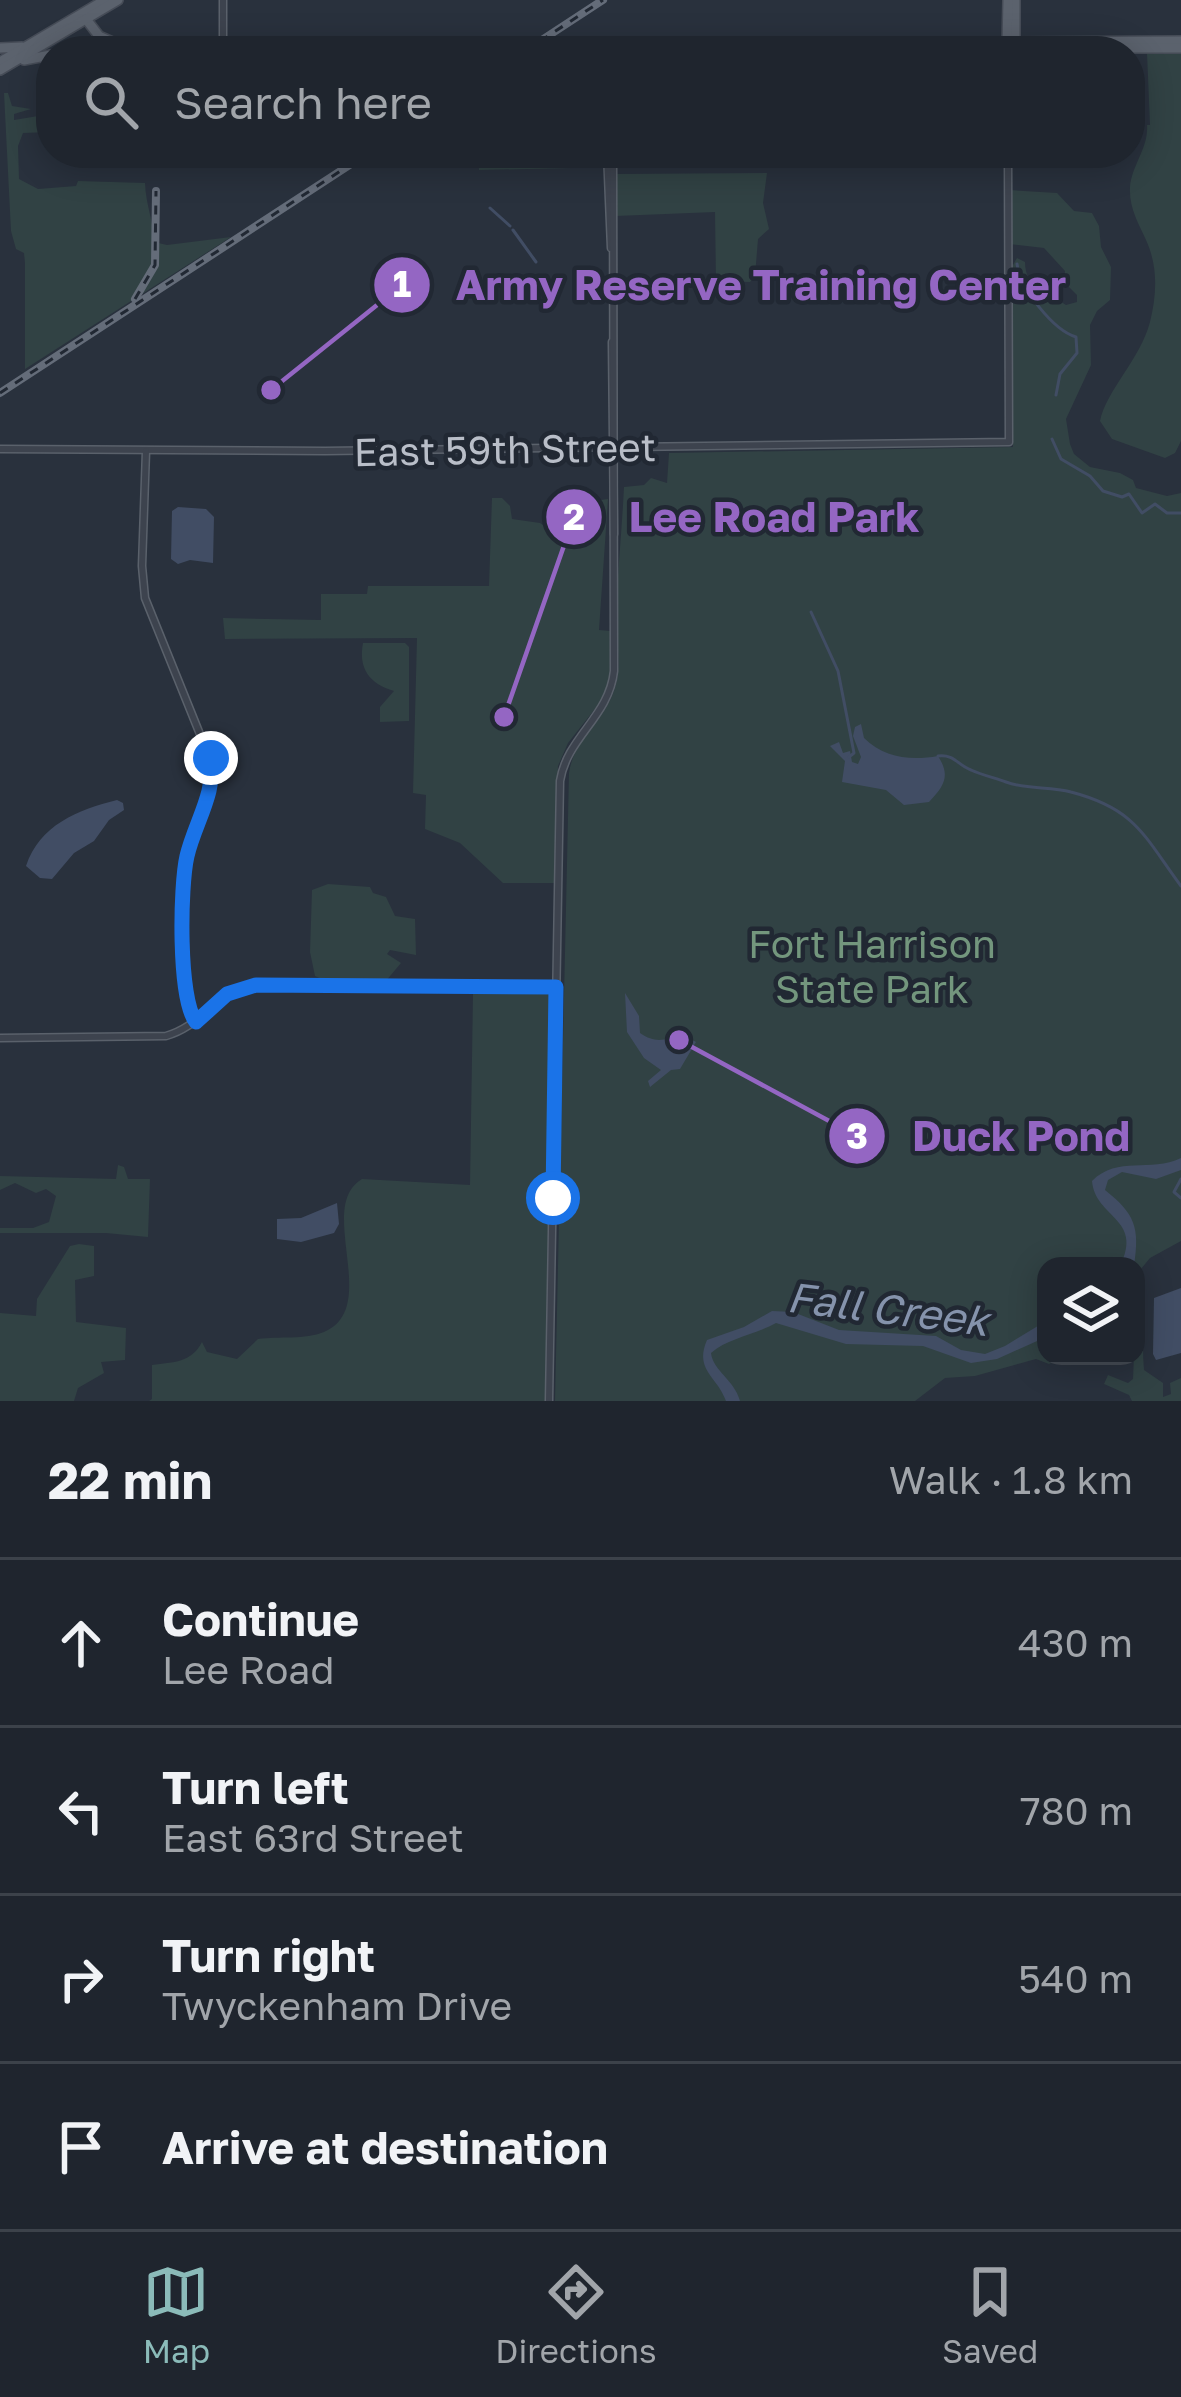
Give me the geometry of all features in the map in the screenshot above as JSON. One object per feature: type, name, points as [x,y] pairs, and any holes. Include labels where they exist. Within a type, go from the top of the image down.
[{"type":"main road","points":[[49,36],[105,0]]},
{"type":"main road","points":[[54,36],[118,0]]},
{"type":"main road","points":[[1011,36],[1012,0]]},
{"type":"main road","points":[[86,19],[102,36]]},
{"type":"main road","points":[[1,67],[36,44]]},
{"type":"main road","points":[[1145,45],[1181,44]]},
{"type":"main road","points":[[27,50],[36,45]]},
{"type":"main road","points":[[0,48],[36,52]]},
{"type":"main road","points":[[1,67],[36,59]]},
{"type":"street","points":[[223,0],[223,36]]},
{"type":"street","points":[[549,1401],[560,781],[572,747],[599,715],[612,686],[610,168]]},
{"type":"street","name":"East 59th Street","points":[[0,449],[1009,442],[1007,168]]},
{"type":"street","points":[[144,451],[145,598],[212,764],[211,790],[186,864],[183,985],[196,1022]]},
{"type":"street","points":[[0,1038],[162,1037],[196,1022],[227,994],[256,985],[556,987]]},
{"type":"green space","points":[[1181,49],[1181,441],[1175,453],[1165,458],[1112,439],[1100,421],[1145,336],[1154,301],[1153,260],[1130,195],[1135,168],[1145,168],[1150,125],[1147,53]]},
{"type":"green space","points":[[4,93],[12,106],[31,109],[14,114],[14,120],[36,116],[36,133],[23,133],[18,146],[19,179],[38,189],[76,186],[78,181],[145,183],[154,242],[167,245],[231,237],[25,369],[24,253],[16,249],[11,231]]},
{"type":"green space","points":[[479,168],[573,168],[479,170]]},
{"type":"green space","points":[[767,173],[763,203],[769,229],[758,239],[755,276],[750,282],[716,281],[715,212],[616,216],[617,174]]},
{"type":"green space","name":"Fort Harrison State Park","points":[[1010,190],[1057,193],[1074,211],[1092,213],[1111,267],[1110,300],[1090,325],[1091,365],[1066,419],[1070,444],[1090,467],[1120,473],[1133,480],[1136,488],[1167,496],[1181,493],[1181,1241],[1145,1264],[1145,1257],[1037,1257],[1037,1359],[975,1376],[945,1378],[915,1401],[555,1401],[569,773],[577,749],[606,708],[616,684],[624,487],[644,485],[651,478],[667,483],[669,453],[1013,447],[1013,265],[1017,258],[1025,262],[1033,284],[1066,305],[1077,302],[1077,295],[1064,282],[1065,271],[1044,248],[1009,244]]},
{"type":"green space","points":[[492,498],[502,498],[510,506],[512,519],[549,529],[571,521],[572,504],[608,499],[599,630],[610,631],[610,673],[606,695],[568,743],[558,766],[554,883],[503,883],[460,843],[425,829],[426,795],[413,793],[417,638],[225,639],[223,618],[321,620],[321,594],[367,594],[368,586],[489,586]]},
{"type":"green space","points":[[363,643],[405,643],[409,647],[409,721],[380,722],[380,707],[394,691],[368,674],[362,660]]},
{"type":"green space","points":[[328,884],[370,887],[386,897],[395,916],[415,919],[416,955],[390,950],[387,954],[401,963],[385,982],[326,981],[315,976],[310,952],[312,890]]},
{"type":"green space","points":[[476,989],[550,991],[552,997],[546,1401],[149,1401],[152,1365],[187,1358],[202,1342],[207,1352],[237,1359],[258,1339],[317,1334],[340,1319],[348,1301],[349,1280],[344,1211],[349,1193],[362,1179],[470,1185]]},
{"type":"green space","points":[[118,1165],[124,1167],[128,1179],[150,1179],[148,1237],[0,1233],[0,1228],[33,1228],[49,1222],[56,1196],[46,1189],[36,1193],[15,1183],[0,1190],[0,1176],[116,1179]]},
{"type":"green space","points":[[70,1246],[94,1246],[94,1276],[75,1280],[76,1322],[126,1328],[125,1360],[101,1362],[104,1373],[78,1388],[74,1401],[0,1401],[0,1313],[36,1316],[37,1299]]},
{"type":"green space","points":[[1134,1365],[1144,1365],[1144,1370],[1163,1383],[1163,1397],[1171,1394],[1170,1383],[1181,1378],[1181,1401],[1132,1401],[1104,1384],[1108,1375],[1128,1383]]},
{"type":"water","points":[[178,507],[206,509],[214,517],[213,563],[190,560],[178,564],[171,559],[172,511]]},
{"type":"water","points":[[861,724],[864,738],[889,754],[938,756],[944,780],[929,802],[904,805],[886,790],[842,782],[845,761],[830,746],[839,742],[843,753],[850,751],[852,762],[858,764],[861,757],[853,736]]},
{"type":"water","points":[[117,800],[124,810],[52,879],[40,878],[26,866],[40,840],[62,821]]},
{"type":"water","points":[[625,993],[639,1016],[640,1033],[661,1040],[682,1034],[696,1042],[680,1069],[671,1070],[650,1087],[648,1081],[661,1070],[644,1058],[627,1032]]},
{"type":"water","points":[[1181,1158],[1181,1170],[1156,1179],[1122,1172],[1108,1180],[1105,1190],[1129,1214],[1135,1231],[1135,1257],[1123,1257],[1122,1228],[1101,1203],[1092,1181],[1123,1166]]},
{"type":"water","points":[[337,1203],[339,1224],[334,1233],[301,1242],[277,1239],[277,1219],[301,1218]]},
{"type":"water","points":[[1181,1288],[1181,1353],[1156,1360],[1154,1298]]},
{"type":"water","name":"Fall Creek","points":[[772,1311],[793,1312],[839,1330],[936,1336],[961,1350],[985,1354],[1037,1326],[1037,1341],[997,1359],[971,1363],[923,1346],[846,1344],[776,1323],[711,1353],[740,1401],[726,1401],[705,1366],[704,1350],[707,1340]]},
{"type":"waterway","points":[[490,208],[510,226]]},
{"type":"waterway","points":[[513,230],[536,262]]},
{"type":"waterway","points":[[1017,264],[1039,307],[1076,337],[1077,353],[1060,374],[1056,395]]},
{"type":"waterway","points":[[1052,439],[1061,459],[1090,476],[1103,491],[1122,497],[1129,494],[1142,513],[1155,504],[1167,513],[1181,513]]},
{"type":"waterway","points":[[811,612],[838,671],[854,753],[849,757]]},
{"type":"waterway","points":[[938,756],[1014,784],[1071,792],[1110,807],[1147,839],[1181,886]]},
{"type":"waterway","points":[[1181,1179],[1174,1192],[1181,1198]]},
{"type":"railway","points":[[548,36],[603,0]]},
{"type":"railway","points":[[0,393],[345,168]]},
{"type":"railway","points":[[135,299],[155,265],[156,191]]},
{"type":"place","name":"Army Reserve Training Center","points":[[271,390]]},
{"type":"place","name":"Lee Road Park","points":[[504,717]]},
{"type":"place","name":"Duck Pond","points":[[679,1040]]},
{"type":"route","points":[[211,758],[211,790],[186,864],[183,985],[196,1022],[227,994],[256,985],[556,987],[553,1198]]}]
